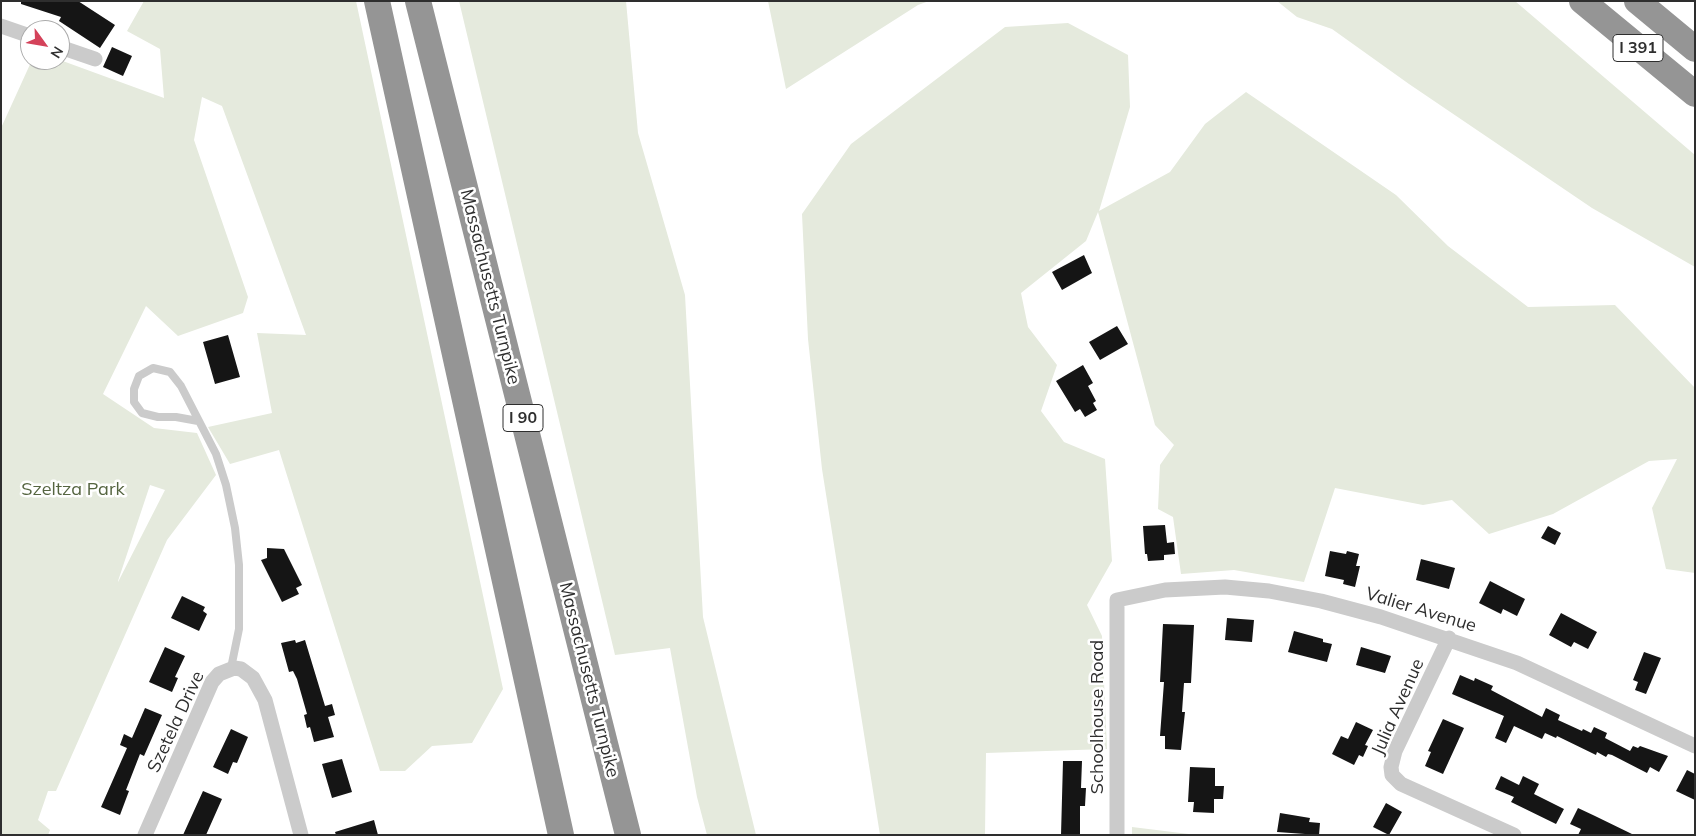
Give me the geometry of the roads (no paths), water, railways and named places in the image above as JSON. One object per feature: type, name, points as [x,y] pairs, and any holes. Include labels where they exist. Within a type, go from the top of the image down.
[{"type":"highway","points":[[377,1],[561,835]]},
{"type":"highway","name":"Massachusetts Turnpike","points":[[418,1],[628,835]]},
{"type":"highway","name":"I 391","points":[[1582,1],[1695,94]]},
{"type":"highway","name":"I 391","points":[[1637,1],[1695,49]]},
{"type":"street","points":[[2,28],[20,33]]},
{"type":"street","points":[[70,51],[95,60]]},
{"type":"street","name":"Valier Avenue","points":[[1117,600],[1185,588],[1254,590],[1346,607],[1449,638],[1518,663],[1695,746]]},
{"type":"street","name":"Schoolhouse Road","points":[[1117,600],[1117,835]]},
{"type":"street","name":"Julia Avenue","points":[[1449,638],[1397,747],[1391,762],[1392,775],[1401,784],[1514,835]]},
{"type":"street","name":"Szetela Drive","points":[[145,835],[212,682],[217,675],[231,668],[241,669],[259,687],[301,835]]},
{"type":"lane","points":[[198,421],[158,417],[142,413],[134,402],[134,389],[139,376],[153,368],[170,372],[181,386],[216,454],[235,528],[239,565],[239,629],[231,668]]},
{"type":"park label","name":"Szeltza Park","points":[[73,490]]}]
